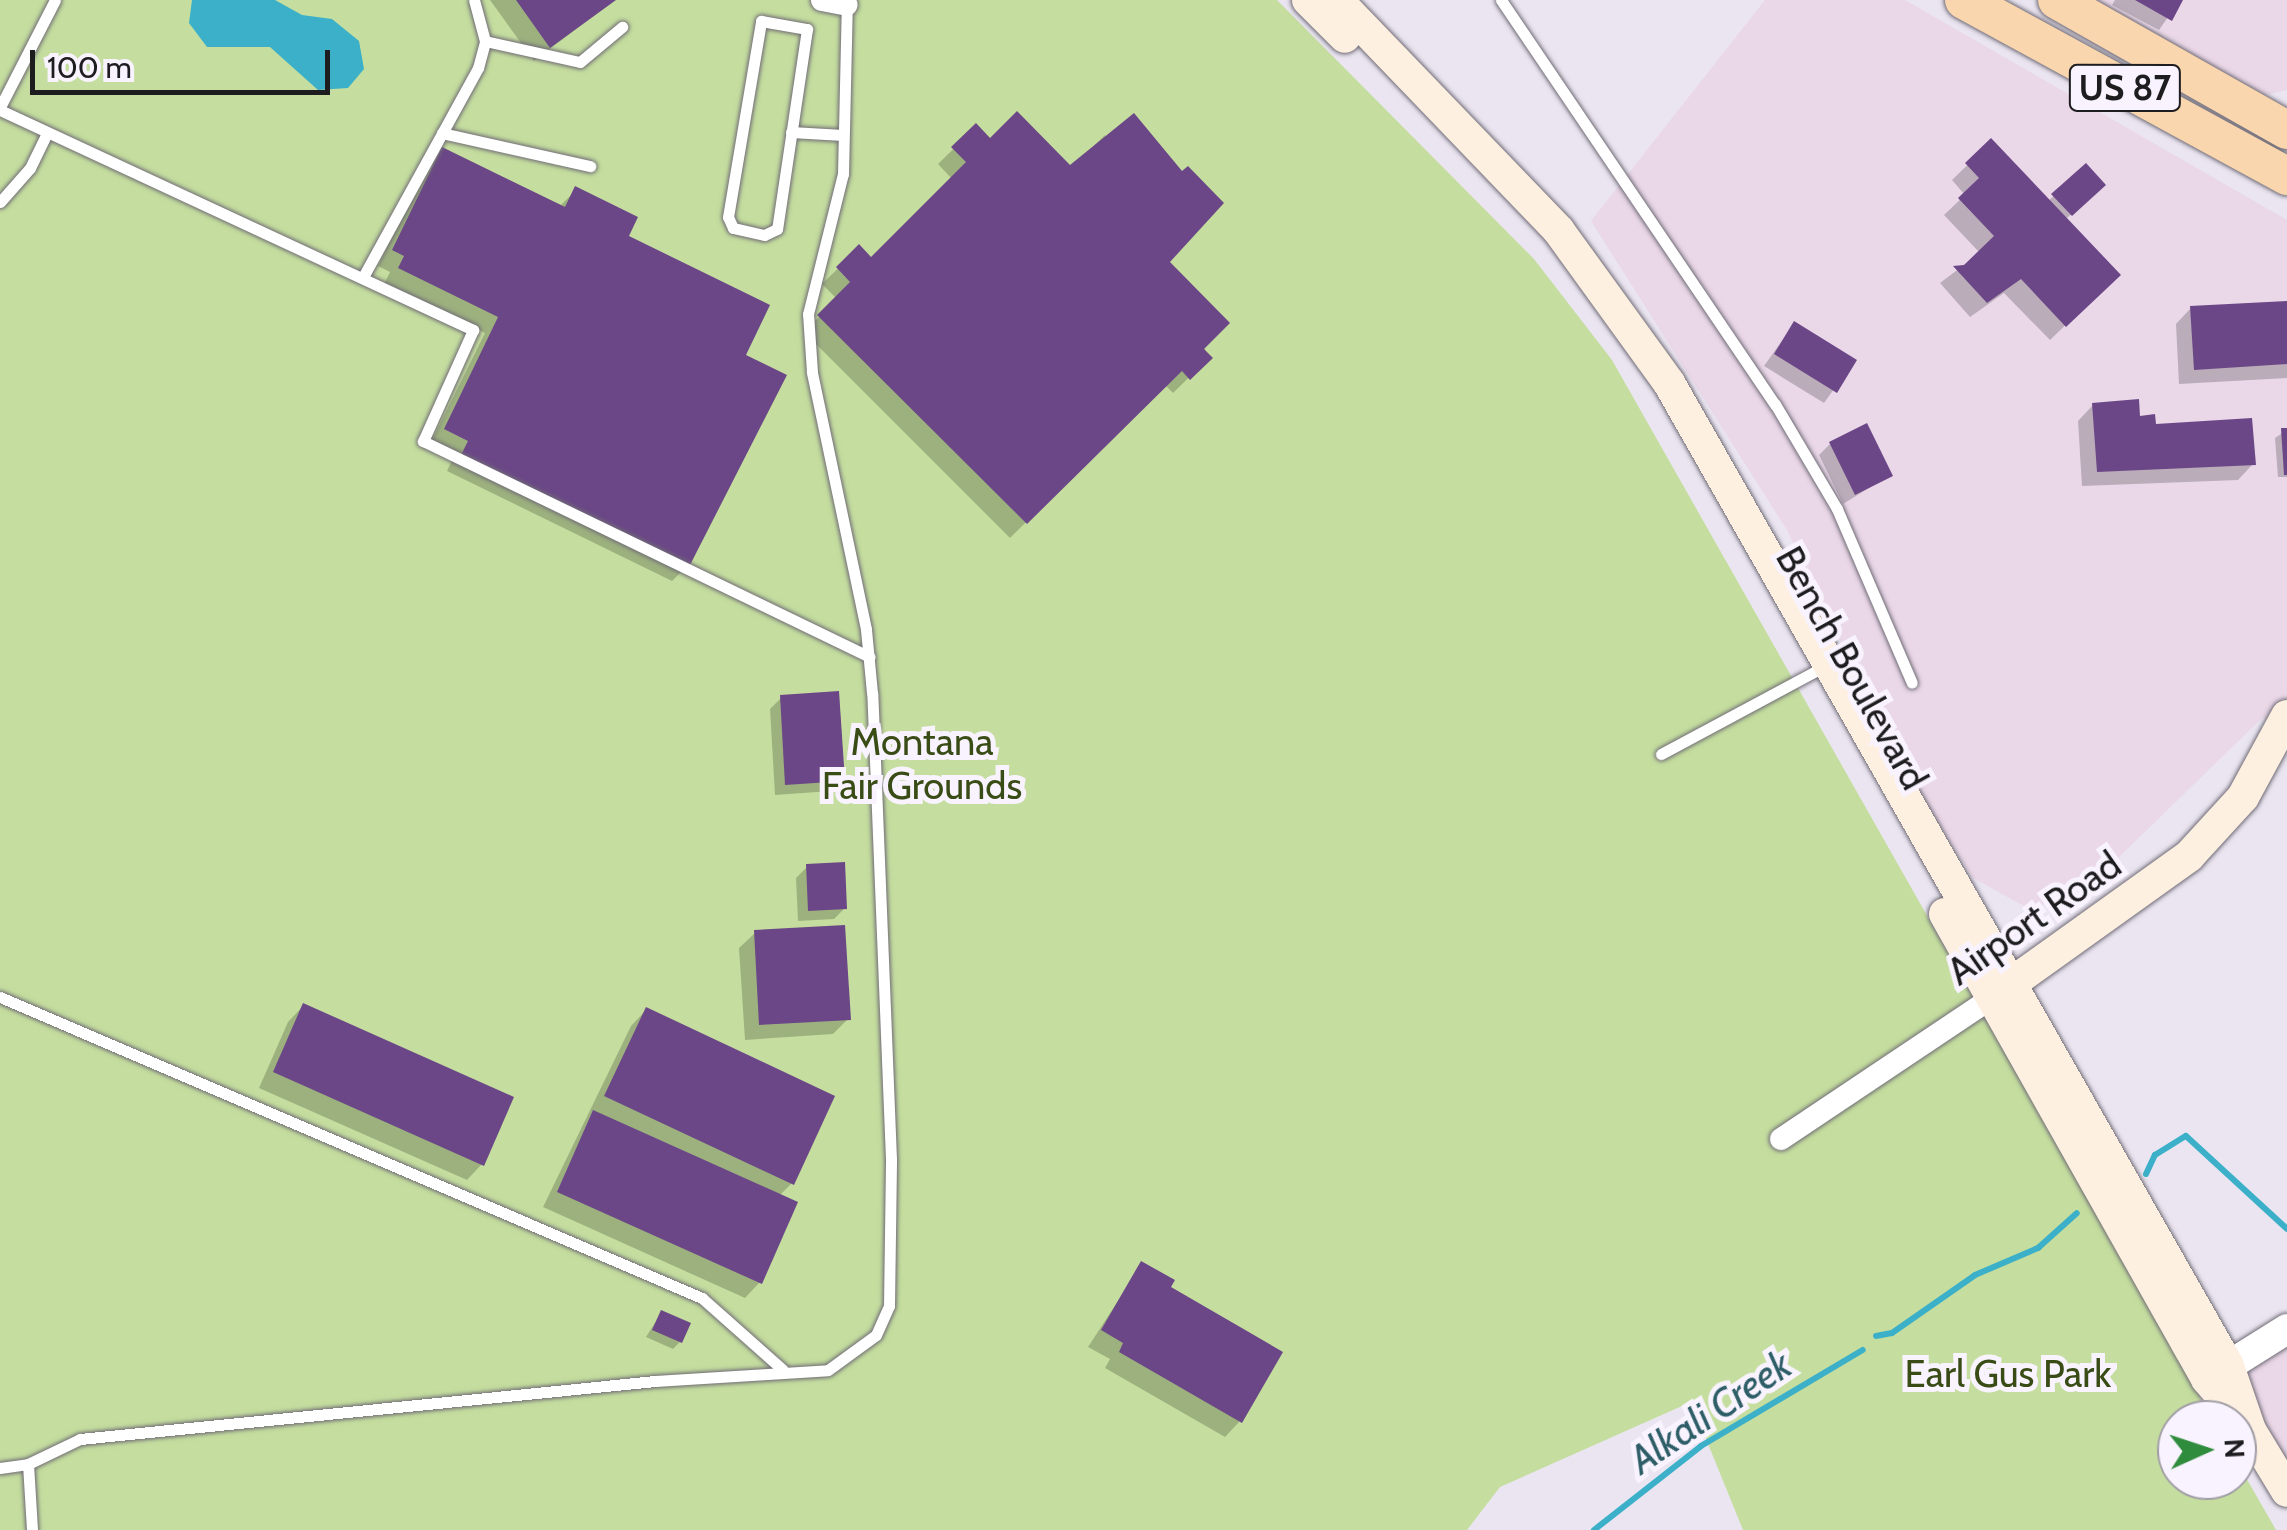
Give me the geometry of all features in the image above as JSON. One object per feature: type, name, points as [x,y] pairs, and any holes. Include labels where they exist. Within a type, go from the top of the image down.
[{"type":"highway","name":"US 87","points":[[1964,0],[2287,176]]},
{"type":"highway","name":"US 87","points":[[2058,0],[2287,130]]},
{"type":"highway","points":[[2098,0],[2136,44]]},
{"type":"main road","name":"Bench Boulevard","points":[[1308,0],[1510,207],[1618,342],[1665,412],[1817,671]]},
{"type":"main road","points":[[1337,0],[1518,185],[1597,279],[1689,415],[1817,671],[2287,1491]]},
{"type":"main road","name":"Airport Road","points":[[2001,991],[2189,856],[2242,796],[2287,716]]},
{"type":"street","points":[[822,0],[848,2]]},
{"type":"street","name":"Airport Road","points":[[1781,1140],[2001,991]]},
{"type":"street","points":[[2218,1372],[2287,1329]]},
{"type":"lane","points":[[55,0],[0,108],[473,330],[422,441],[869,658]]},
{"type":"lane","points":[[363,276],[442,134],[485,41],[474,0]]},
{"type":"lane","points":[[1501,0],[1775,404],[1838,509],[1912,683]]},
{"type":"lane","points":[[0,1468],[28,1464],[80,1439],[783,1370],[828,1370],[854,1356],[876,1334],[889,1306],[891,1160],[869,658],[812,372],[808,314],[838,215],[848,2]]},
{"type":"lane","points":[[761,21],[807,28],[791,132],[777,229],[764,235],[734,228],[728,217],[761,21]]},
{"type":"lane","points":[[485,41],[580,62],[622,27]]},
{"type":"lane","points":[[791,132],[843,136]]},
{"type":"lane","points":[[0,202],[30,168],[47,133]]},
{"type":"lane","points":[[442,134],[590,166]]},
{"type":"lane","points":[[1661,754],[1817,671]]},
{"type":"lane","points":[[0,997],[702,1298],[783,1370]]},
{"type":"lane","points":[[28,1464],[32,1530]]},
{"type":"shaded area","points":[[1765,0],[1905,0],[2287,220],[2287,726],[2263,717],[2117,859],[2033,911],[1973,878],[1894,753],[1787,530],[1591,221]]},
{"type":"shaded area","points":[[2095,0],[2287,0],[2287,90],[2261,96]]},
{"type":"shaded area","points":[[2287,1329],[2287,1491],[2257,1427],[2257,1400],[2244,1400],[2228,1366]]},
{"type":"green space","name":"Montana Fair Grounds","points":[[0,0],[1277,0],[1534,259],[1612,360],[2202,1400],[2157,1400],[2157,1500],[2257,1500],[2257,1497],[2276,1530],[1743,1530],[1691,1402],[1500,1487],[1467,1530],[0,1530]]},
{"type":"water","points":[[192,0],[275,0],[302,15],[332,19],[359,41],[364,69],[348,88],[318,90],[270,47],[207,47],[189,23]]},
{"type":"building","points":[[516,0],[616,0],[550,48]]},
{"type":"building","points":[[2135,0],[2183,0],[2172,21]]},
{"type":"building","points":[[1017,111],[1070,165],[1134,113],[1182,171],[1188,166],[1224,203],[1170,262],[1230,323],[1204,349],[1213,358],[1190,380],[1182,371],[1027,524],[817,315],[850,282],[836,267],[859,244],[871,257],[966,162],[951,147],[976,123],[990,138]]},
{"type":"building","points":[[1991,138],[2121,275],[2066,327],[2021,279],[1987,303],[1953,266],[1964,265],[1994,236],[1958,198],[1979,178],[1965,163]]},
{"type":"building","points":[[442,147],[565,207],[575,186],[638,217],[629,236],[770,305],[746,355],[787,375],[689,567],[461,455],[468,441],[444,429],[498,317],[398,268],[404,256],[392,250]]},
{"type":"building","points":[[2086,163],[2106,185],[2072,216],[2051,194]]},
{"type":"building","points":[[2287,301],[2287,364],[2194,370],[2190,306]]},
{"type":"building","points":[[1794,321],[1857,360],[1837,393],[1774,354]]},
{"type":"building","points":[[2139,399],[2140,416],[2155,414],[2156,424],[2252,418],[2256,465],[2097,472],[2092,403]]},
{"type":"building","points":[[1867,423],[1893,476],[1855,495],[1829,442]]},
{"type":"building","points":[[2281,428],[2287,428],[2287,475],[2284,475]]},
{"type":"building","points":[[839,691],[845,781],[785,785],[780,695]]},
{"type":"building","points":[[845,862],[847,909],[808,911],[806,864]]},
{"type":"building","points":[[845,925],[851,1020],[759,1025],[754,930]]},
{"type":"building","points":[[303,1003],[514,1097],[484,1166],[273,1072]]},
{"type":"building","points":[[646,1007],[835,1096],[794,1185],[604,1096]]},
{"type":"building","points":[[593,1110],[798,1202],[762,1284],[557,1192]]},
{"type":"building","points":[[1141,1261],[1175,1280],[1171,1287],[1283,1352],[1242,1423],[1119,1352],[1123,1343],[1101,1330]]},
{"type":"building","points":[[661,1310],[691,1323],[682,1343],[652,1330]]},
{"type":"waterway","name":"Alkali Creek","points":[[2146,1174],[2155,1155],[2186,1136],[2287,1229]]},
{"type":"waterway","name":"Alkali Creek","points":[[1876,1336],[1892,1333],[1975,1275],[2038,1248],[2077,1213]]},
{"type":"waterway","name":"Alkali Creek","points":[[1594,1530],[1701,1446],[1863,1350]]},
{"type":"park label","name":"Earl Gus Park","points":[[2008,1374]]}]
